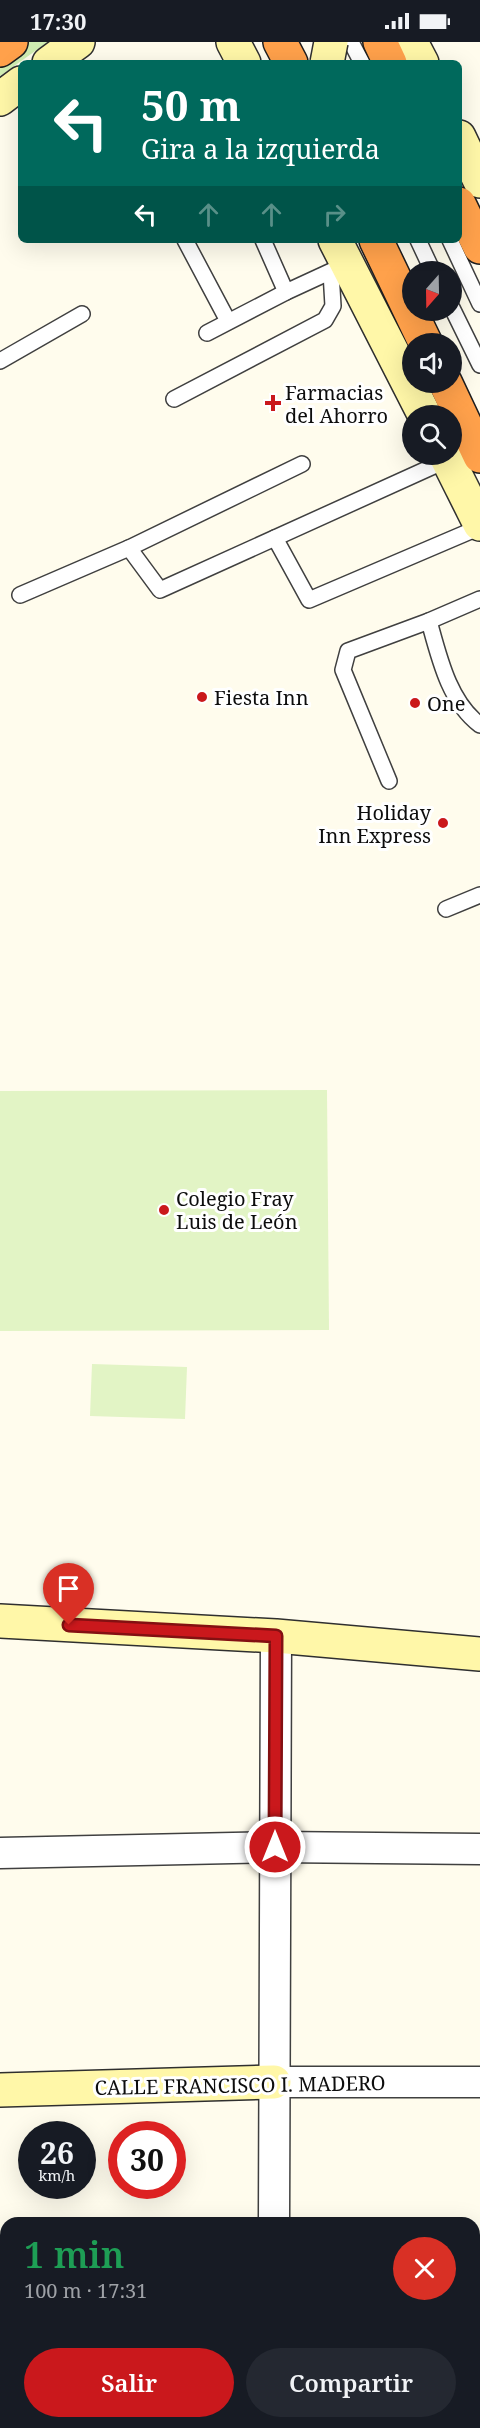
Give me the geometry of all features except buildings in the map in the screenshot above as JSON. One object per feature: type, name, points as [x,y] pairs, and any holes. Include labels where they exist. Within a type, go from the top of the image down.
[{"type":"highway","points":[[0,50],[11,42]]},
{"type":"highway","points":[[280,42],[289,60]]},
{"type":"highway","points":[[380,42],[389,60]]},
{"type":"highway","points":[[462,210],[480,247]]},
{"type":"highway","points":[[376,243],[420,333]]},
{"type":"highway","points":[[450,393],[480,456]]},
{"type":"main road","points":[[53,60],[78,42]]},
{"type":"main road","points":[[233,42],[242,60]]},
{"type":"main road","points":[[328,60],[331,42]]},
{"type":"main road","points":[[411,42],[420,60]]},
{"type":"main road","points":[[0,99],[18,85]]},
{"type":"main road","points":[[462,143],[480,181]]},
{"type":"main road","points":[[375,243],[413,333]]},
{"type":"main road","points":[[338,258],[419,405]]},
{"type":"main road","points":[[462,441],[480,481]]},
{"type":"main road","points":[[450,465],[480,525]]},
{"type":"main road","points":[[0,1621],[276,1636],[480,1654]]},
{"type":"main road","name":"CALLE FRANCISCO I. MADERO","points":[[0,2090],[274,2082]]},
{"type":"street","points":[[273,2217],[276,1636]]},
{"type":"street","points":[[0,1853],[275,1847],[480,1848]]},
{"type":"street","name":"CALLE FRANCISCO I. MADERO","points":[[274,2082],[480,2082]]},
{"type":"lane","points":[[324,42],[333,60]]},
{"type":"lane","points":[[351,42],[360,60]]},
{"type":"lane","points":[[187,243],[228,321]]},
{"type":"lane","points":[[264,243],[286,292]]},
{"type":"lane","points":[[419,243],[428,261]]},
{"type":"lane","points":[[451,243],[480,304]]},
{"type":"lane","points":[[207,333],[286,292],[338,258]]},
{"type":"lane","points":[[174,399],[325,320],[333,306],[338,258]]},
{"type":"lane","points":[[0,361],[82,314]]},
{"type":"lane","points":[[458,321],[480,365]]},
{"type":"lane","points":[[20,595],[129,548],[302,464]]},
{"type":"lane","points":[[129,548],[160,590],[429,465]]},
{"type":"lane","points":[[275,538],[309,600],[480,525]]},
{"type":"lane","points":[[389,781],[343,670],[348,651],[480,599]]},
{"type":"lane","points":[[429,621],[441,665],[466,715],[480,726]]},
{"type":"lane","points":[[446,909],[480,896]]},
{"type":"green space","points":[[0,42],[48,42],[23,60],[18,60],[18,63],[0,76]]},
{"type":"green space","points":[[327,1090],[329,1330],[0,1331],[0,1091]]},
{"type":"green space","points":[[92,1364],[187,1367],[185,1419],[90,1416]]},
{"type":"place","name":"Farmacias del Ahorro","points":[[273,403]]},
{"type":"place","name":"Fiesta Inn","points":[[202,697]]},
{"type":"place","name":"One","points":[[415,703]]},
{"type":"place","name":"Holiday Inn Express","points":[[443,823]]},
{"type":"place","name":"Colegio Fray Luis de León","points":[[164,1210]]},
{"type":"route","points":[[69,1625],[276,1636],[275,1847]]}]
